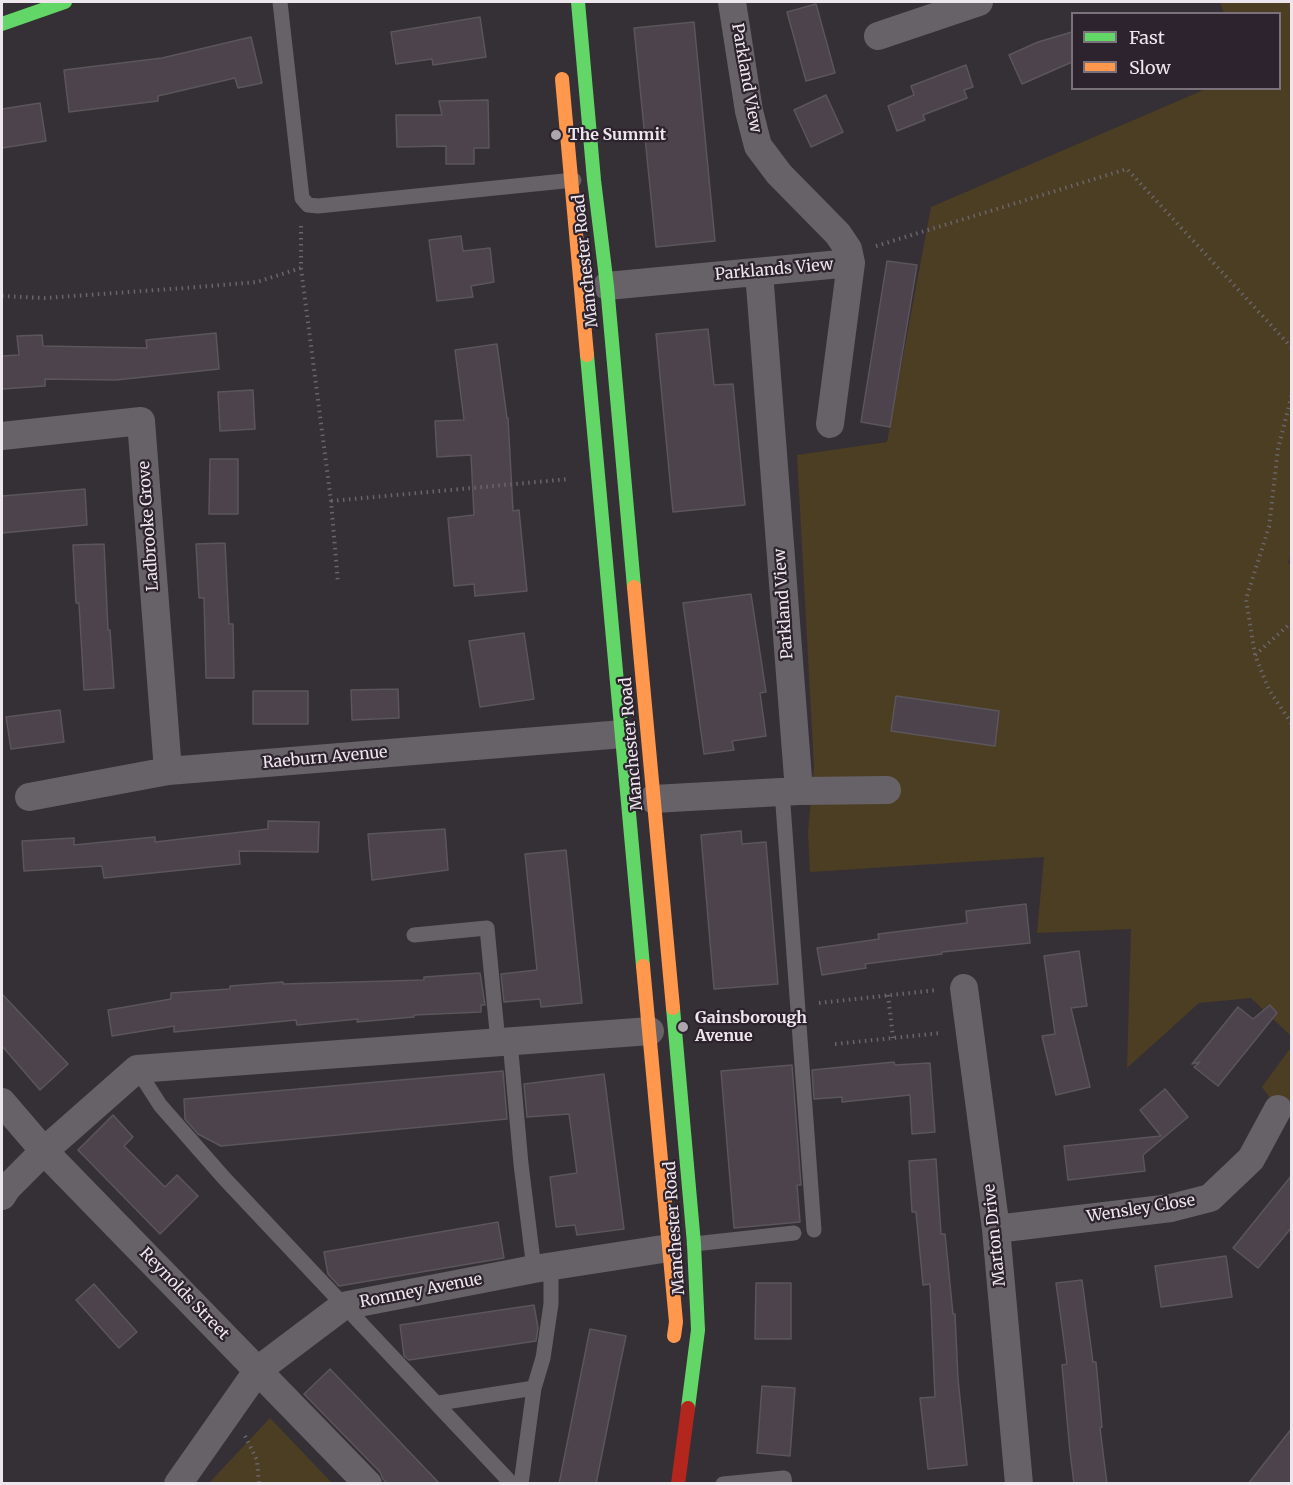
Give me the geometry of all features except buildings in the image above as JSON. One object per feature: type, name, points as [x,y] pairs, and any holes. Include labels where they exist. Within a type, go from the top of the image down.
[{"type":"main road","points":[[2,24],[66,2]]},
{"type":"main road","name":"Manchester Road","points":[[578,2],[594,180],[600,476],[607,562],[635,732],[682,1246],[673,1346]]},
{"type":"main road","name":"Manchester Road","points":[[560,61],[570,181],[595,287],[632,561],[635,732],[682,1246],[698,1330],[678,1484]]},
{"type":"main road","points":[[607,562],[632,561]]},
{"type":"street","name":"Parkland View","points":[[732,2],[749,111],[758,146],[779,174],[838,234],[848,249],[850,259]]},
{"type":"street","points":[[878,36],[979,2]]},
{"type":"street","name":"Parklands View","points":[[595,287],[759,272],[850,259],[830,424]]},
{"type":"street","name":"Parkland View","points":[[759,272],[790,791]]},
{"type":"street","name":"Ladbrooke Grove","points":[[2,436],[141,421],[168,771]]},
{"type":"street","name":"Raeburn Avenue","points":[[29,797],[168,771],[635,732]]},
{"type":"street","points":[[641,800],[790,791],[887,790]]},
{"type":"street","name":"Marton Drive","points":[[964,988],[996,1229],[1019,1484]]},
{"type":"street","points":[[2,1196],[44,1150],[137,1069],[662,1029]]},
{"type":"street","name":"Reynolds Street","points":[[2,1102],[44,1150],[368,1484]]},
{"type":"street","name":"Wensley Close","points":[[996,1229],[1171,1208],[1210,1198],[1251,1160],[1278,1109]]},
{"type":"street","name":"Romney Avenue","points":[[178,1484],[258,1370],[343,1306],[542,1268],[682,1246]]},
{"type":"lane","points":[[280,2],[302,198],[308,205],[318,206],[594,180]]},
{"type":"lane","points":[[790,791],[798,1005],[814,1230]]},
{"type":"lane","points":[[414,935],[487,928],[521,1164],[551,1304],[543,1358],[534,1388],[520,1484]]},
{"type":"lane","points":[[137,1069],[167,1114],[343,1306],[438,1403],[512,1484]]},
{"type":"lane","points":[[682,1246],[794,1233]]},
{"type":"lane","points":[[438,1403],[534,1388]]},
{"type":"lane","points":[[723,1484],[784,1478],[785,1484]]},
{"type":"path","points":[[850,259],[1127,169],[1292,348]]},
{"type":"path","points":[[308,205],[300,230],[301,268],[331,501],[338,583]]},
{"type":"path","points":[[2,296],[45,298],[257,282],[301,268]]},
{"type":"path","points":[[1292,394],[1278,449],[1269,527],[1246,599],[1255,655],[1269,690],[1292,724]]},
{"type":"path","points":[[331,501],[600,476]]},
{"type":"path","points":[[1255,655],[1292,622]]},
{"type":"path","points":[[798,1005],[964,988]]},
{"type":"path","points":[[888,996],[893,1038]]},
{"type":"path","points":[[835,1044],[969,1031]]},
{"type":"path","points":[[230,1409],[257,1460],[259,1484]]},
{"type":"shaded area","points":[[1220,2],[1291,2],[1292,552],[1288,563],[1292,565],[1292,690],[1289,693],[1292,696],[1291,1036],[1251,998],[1199,1003],[1127,1068],[1131,929],[1037,933],[1044,857],[810,872],[808,832],[814,767],[797,455],[887,442],[931,207],[1204,90],[1281,90],[1281,12],[1224,12]]},
{"type":"shaded area","points":[[1291,1047],[1291,1114],[1278,1109],[1262,1087]]},
{"type":"shaded area","points":[[270,1418],[332,1483],[209,1483]]},
{"type":"traffic: fast","points":[[2,24],[65,2]]},
{"type":"traffic: fast","points":[[578,2],[594,180],[607,286],[634,587]]},
{"type":"traffic: fast","points":[[587,355],[643,966]]},
{"type":"traffic: fast","points":[[673,1008],[694,1244],[698,1330],[688,1408]]},
{"type":"traffic: slow","points":[[562,79],[587,355]]},
{"type":"traffic: slow","points":[[634,587],[673,1008]]},
{"type":"traffic: slow","points":[[643,966],[676,1322],[674,1336]]},
{"type":"traffic: jam","points":[[678,1484],[688,1408]]},
{"type":"place","name":"The Summit","points":[[556,135]]},
{"type":"place","name":"Gainsborough Avenue","points":[[683,1027]]}]
